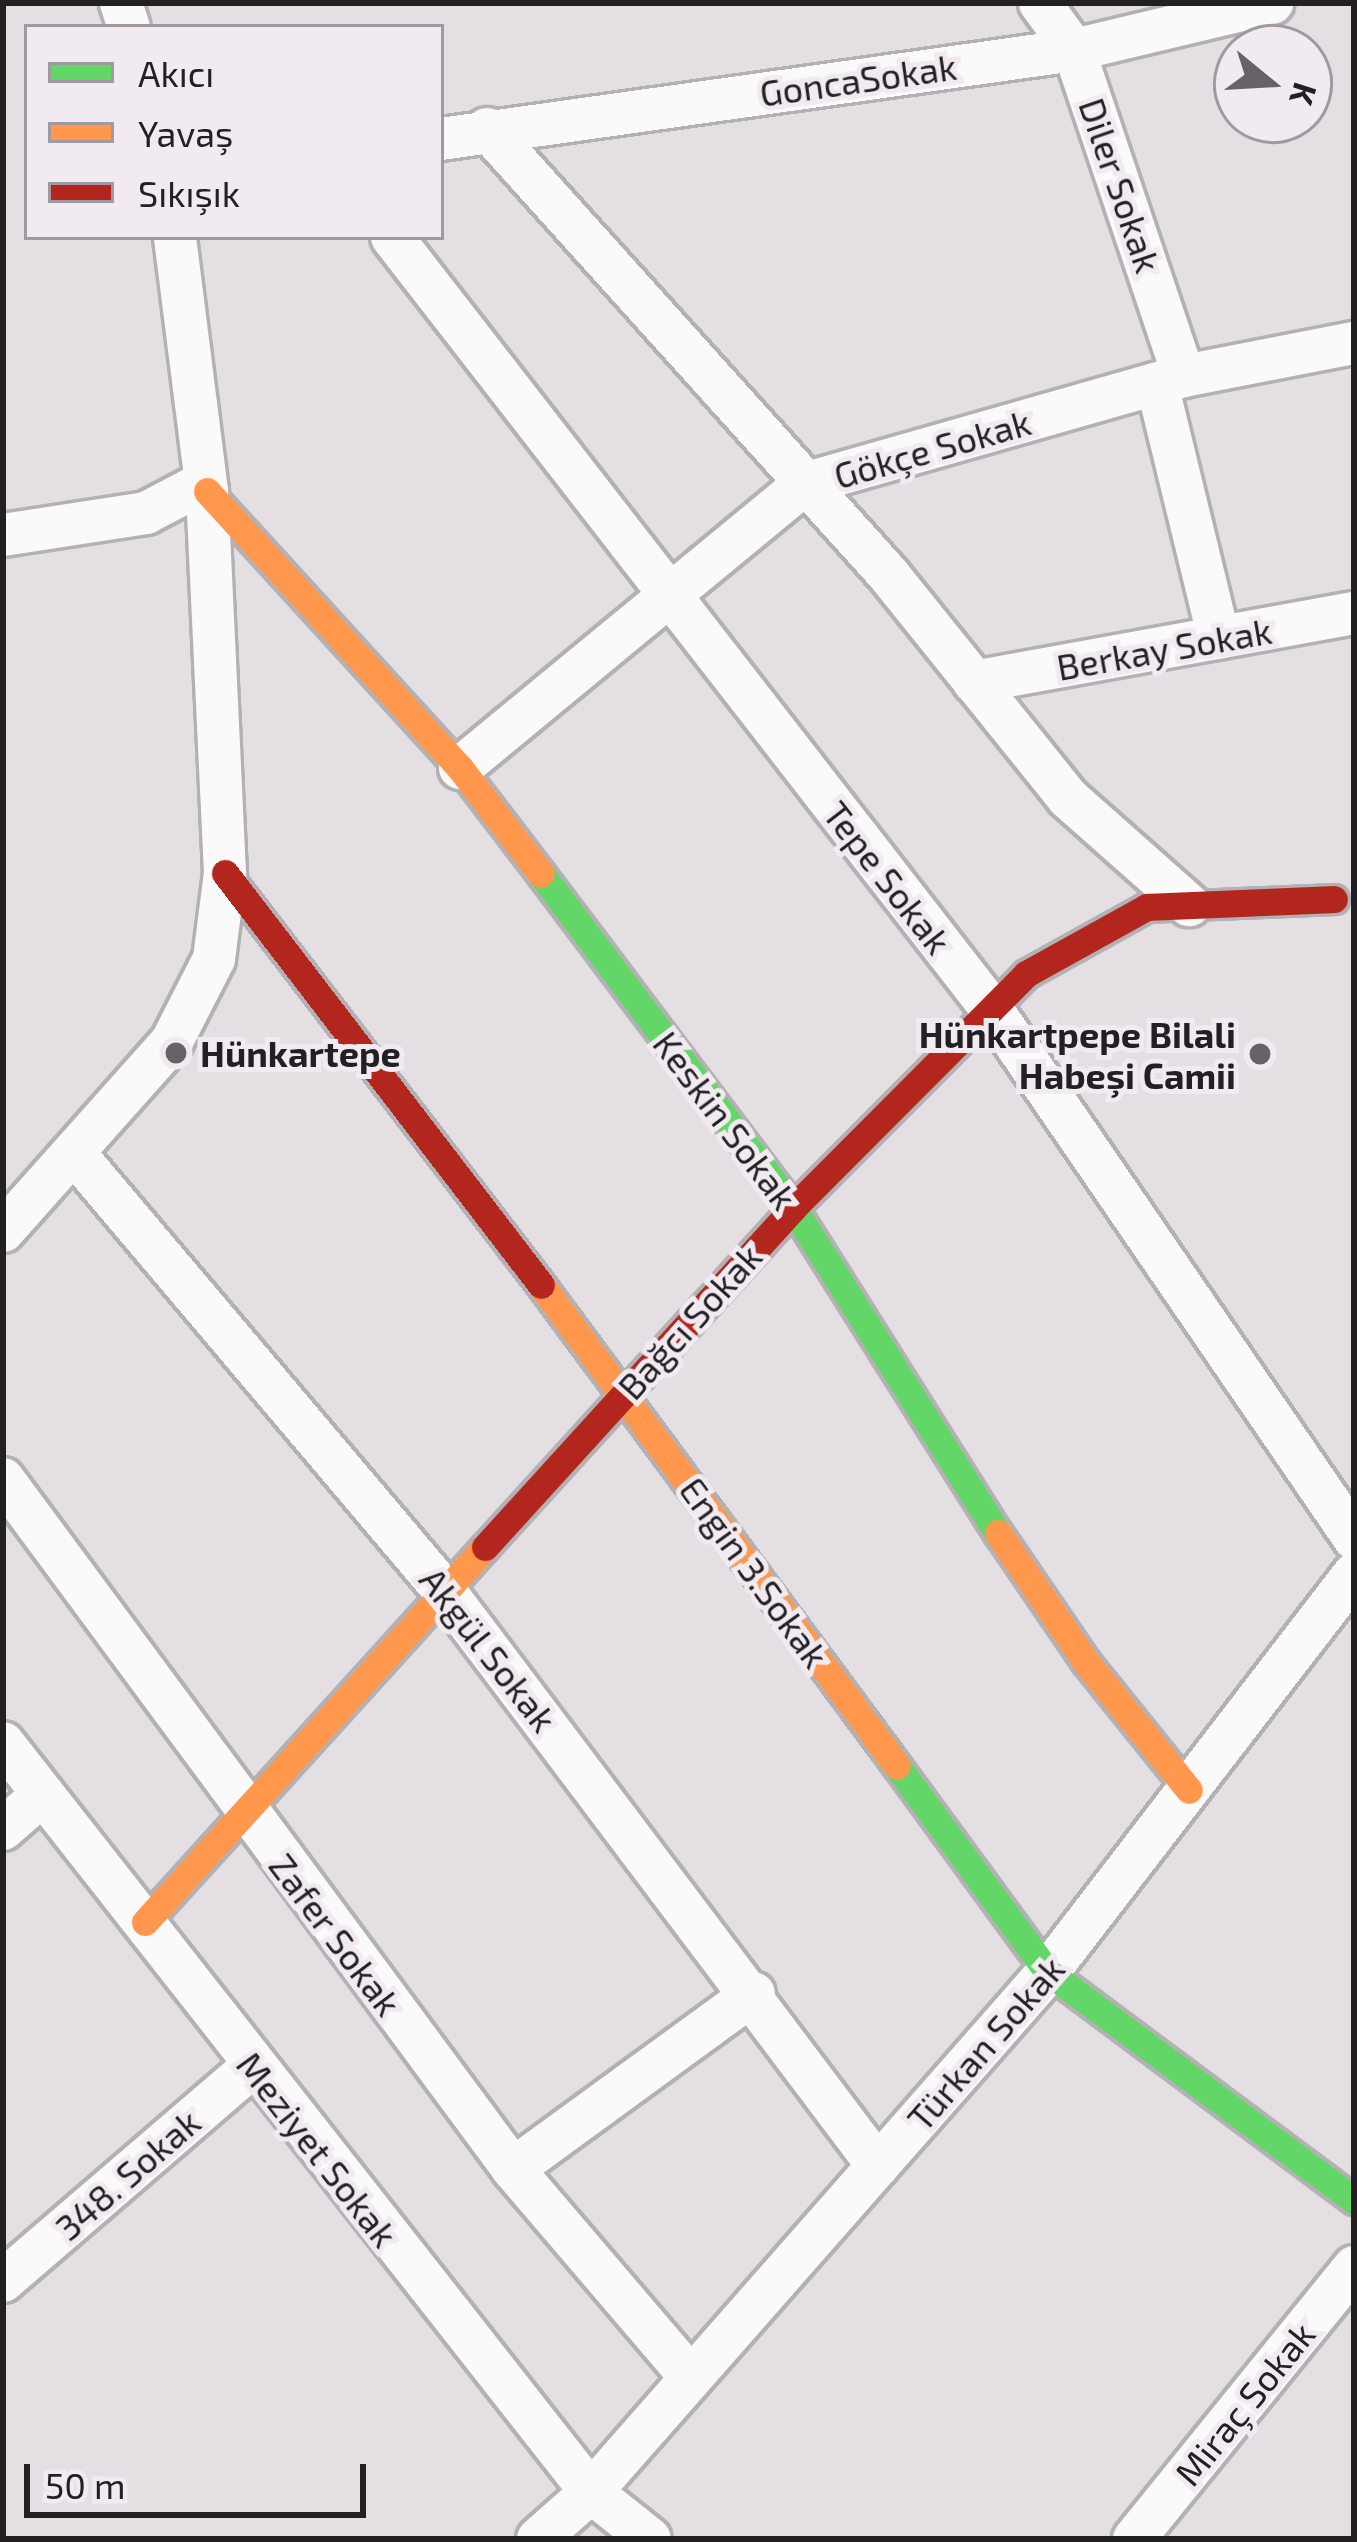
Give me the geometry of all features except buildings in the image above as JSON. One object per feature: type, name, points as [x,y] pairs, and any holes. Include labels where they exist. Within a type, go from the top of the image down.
[{"type":"street","name":"Diler Sokak","points":[[1040,3],[1074,50],[1170,380],[1220,638]]},
{"type":"street","name":"GoncaSokak","points":[[444,138],[1074,50],[1272,3]]},
{"type":"street","points":[[487,129],[804,484],[1068,798],[1189,905]]},
{"type":"street","points":[[3,1231],[172,1041],[214,959],[225,873],[206,487],[175,240]]},
{"type":"street","name":"Tepe Sokak","points":[[394,240],[993,1011],[1354,1538]]},
{"type":"street","name":"Gökçe Sokak","points":[[460,767],[804,484],[1170,380],[1354,344]]},
{"type":"street","points":[[3,535],[146,513],[206,487]]},
{"type":"street","name":"Keskin Sokak","points":[[206,487],[460,767],[793,1208],[896,1360],[981,1509],[1086,1662],[1189,1790]]},
{"type":"street","name":"Berkay Sokak","points":[[974,682],[1354,613]]},
{"type":"street","name":"Engin 3.Sokak","points":[[225,873],[624,1392],[1048,1972],[1354,2200]]},
{"type":"street","name":"Bağcı Sokak","points":[[145,1922],[793,1208],[1026,974],[1147,907],[1334,899]]},
{"type":"street","name":"Akgül Sokak","points":[[74,1153],[447,1594],[754,1993],[878,2166]]},
{"type":"street","name":"Zafer Sokak","points":[[3,1479],[246,1814],[513,2169],[688,2374]]},
{"type":"street","name":"Türkan Sokak","points":[[538,2539],[591,2492],[688,2374],[1048,1972],[1354,1574]]},
{"type":"street","name":"Meziyet Sokak","points":[[3,1743],[252,2067],[591,2492],[650,2539]]},
{"type":"street","points":[[3,1829],[43,1794]]},
{"type":"street","points":[[513,2169],[754,1993]]},
{"type":"street","name":"348. Sokak","points":[[3,2282],[252,2067]]},
{"type":"street","name":"Miraç Sokak","points":[[1134,2539],[1354,2266]]},
{"type":"traffic: fast","points":[[541,874],[793,1208],[998,1533]]},
{"type":"traffic: fast","points":[[897,1766],[1048,1972],[1354,2200]]},
{"type":"traffic: slow","points":[[207,491],[460,768],[541,874]]},
{"type":"traffic: slow","points":[[541,1285],[897,1766]]},
{"type":"traffic: slow","points":[[998,1533],[1086,1662],[1189,1790]]},
{"type":"traffic: slow","points":[[145,1922],[485,1547]]},
{"type":"traffic: jam","points":[[225,873],[541,1285]]},
{"type":"traffic: jam","points":[[485,1547],[793,1208],[1026,974],[1147,907],[1334,899]]},
{"type":"place","name":"Hünkartepe","points":[[176,1053]]},
{"type":"place","name":"Hünkartpepe Bilali Habeşi Camii","points":[[1260,1054]]}]
